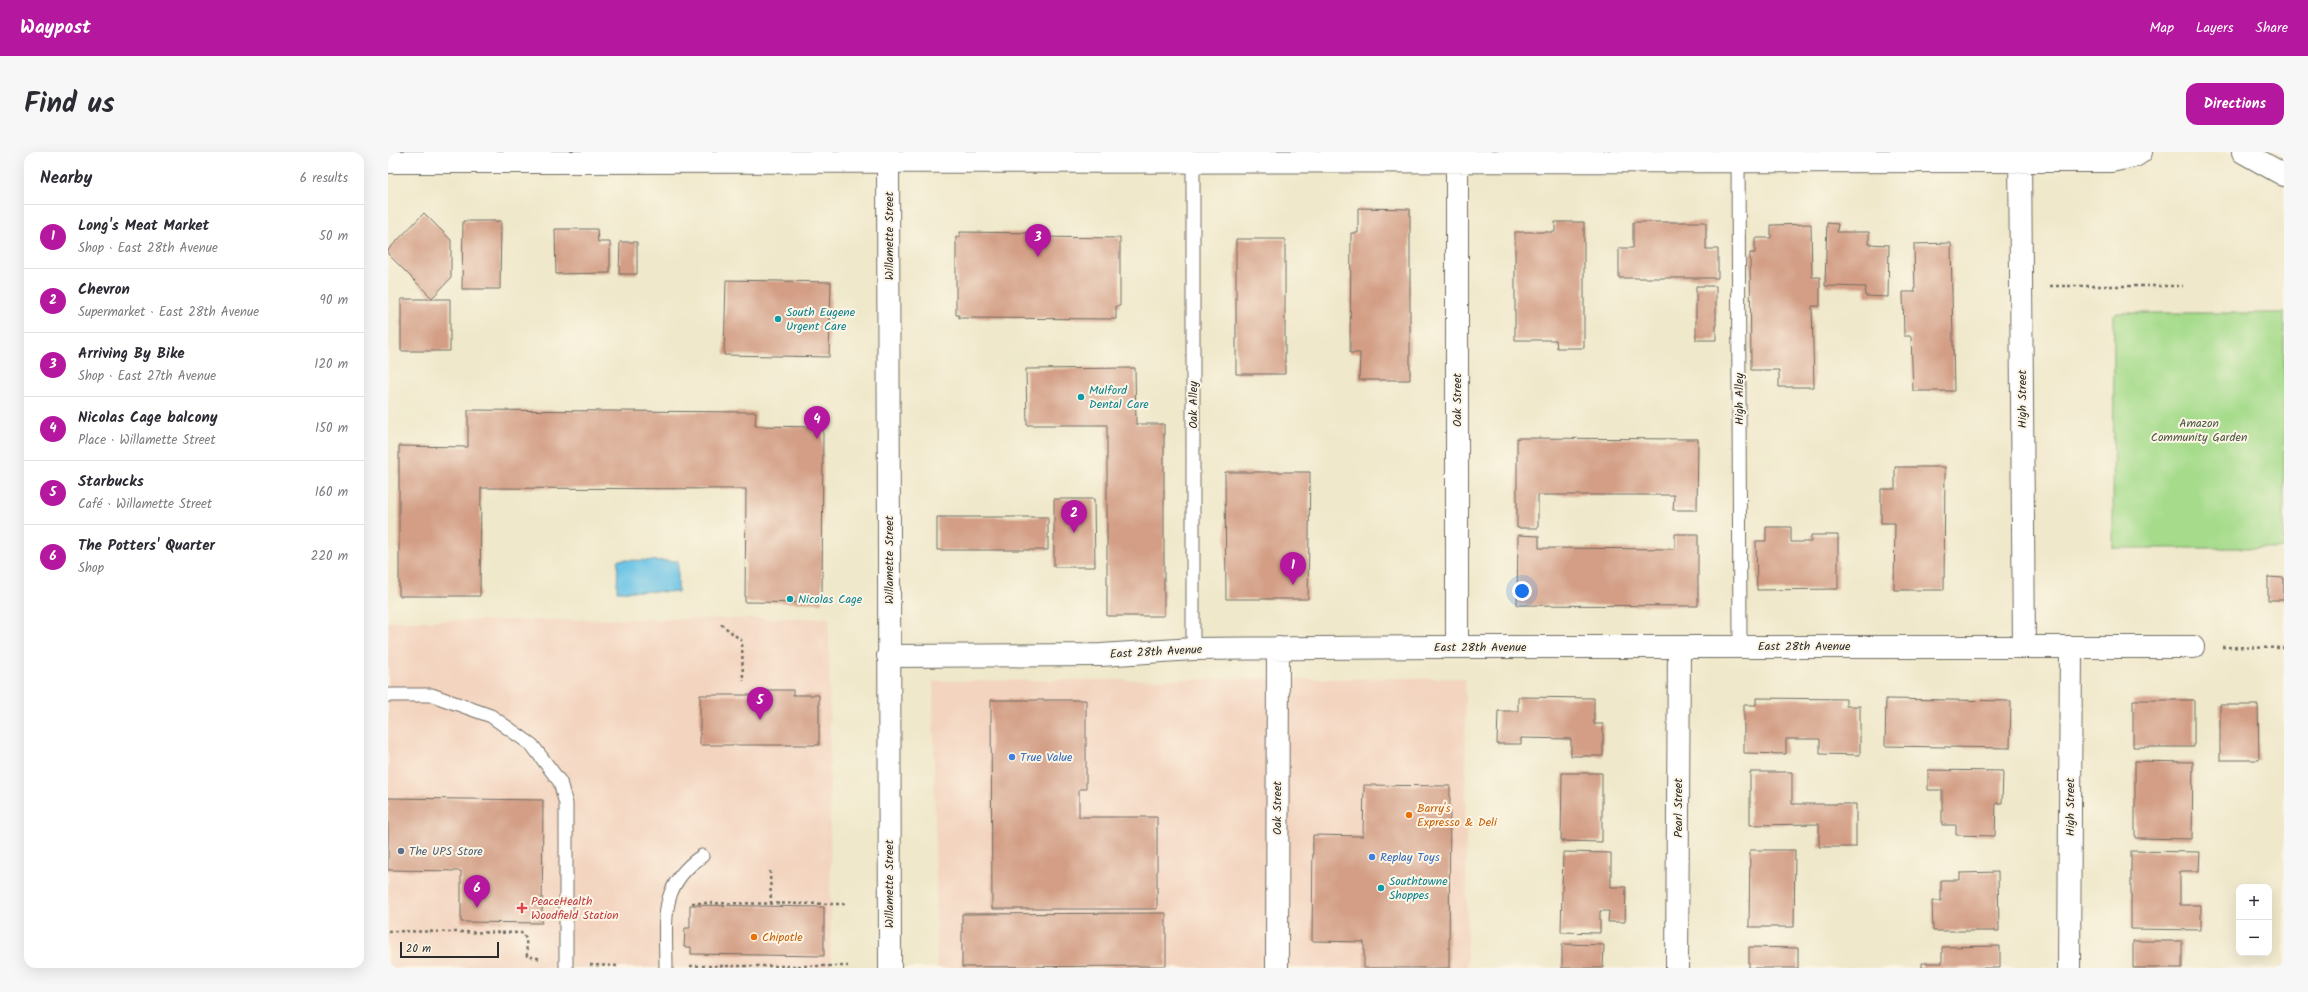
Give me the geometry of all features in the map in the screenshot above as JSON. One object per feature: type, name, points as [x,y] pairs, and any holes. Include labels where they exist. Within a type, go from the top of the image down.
[{"type":"street","points":[[388,162],[611,157],[888,157],[1193,161],[1457,156],[2020,156],[2111,161],[2135,156],[2141,152]]},
{"type":"street","points":[[2243,152],[2284,175]]},
{"type":"street","name":"Oak Street","points":[[1457,156],[1457,647]]},
{"type":"street","name":"High Street","points":[[2020,156],[2024,647]]},
{"type":"street","name":"Willamette Street","points":[[888,157],[888,656],[890,968]]},
{"type":"street","name":"East 28th Avenue","points":[[888,656],[1101,655],[1193,649],[1278,648],[1740,646],[2193,647]]},
{"type":"street","name":"Pearl Street","points":[[1677,968],[1679,647]]},
{"type":"street","name":"High Street","points":[[2069,968],[2071,647]]},
{"type":"street","name":"Oak Street","points":[[1277,968],[1278,648]]},
{"type":"lane","name":"High Alley","points":[[1738,156],[1740,646]]},
{"type":"lane","name":"Oak Alley","points":[[1193,161],[1193,649]]},
{"type":"lane","points":[[388,695],[432,695],[491,716],[532,745],[560,782],[566,804],[566,968]]},
{"type":"lane","points":[[666,968],[666,920],[670,893],[675,881],[686,867],[702,856]]},
{"type":"path","points":[[2021,286],[2183,286]]},
{"type":"path","points":[[721,624],[742,641],[743,681]]},
{"type":"path","points":[[2193,647],[2284,648]]},
{"type":"path","points":[[770,871],[771,903]]},
{"type":"path","points":[[684,903],[848,904]]},
{"type":"path","points":[[388,931],[523,932],[526,939],[527,956],[530,958],[548,960]]},
{"type":"path","points":[[586,965],[620,966]]},
{"type":"path","points":[[686,966],[848,966]]},
{"type":"shaded area","points":[[829,618],[831,968],[388,968],[388,621]]},
{"type":"shaded area","points":[[1465,678],[1467,968],[937,968],[933,681]]},
{"type":"green space","name":"Amazon Community Garden","points":[[2114,313],[2284,313],[2284,548],[2113,548]]},
{"type":"water","points":[[618,560],[678,561],[678,592],[617,591]]},
{"type":"building","points":[[1358,208],[1410,209],[1410,380],[1359,380],[1360,353],[1350,353],[1351,233],[1358,233]]},
{"type":"building","points":[[424,213],[451,240],[451,278],[432,298],[388,254],[388,250]]},
{"type":"building","points":[[463,221],[501,221],[500,289],[462,289]]},
{"type":"building","points":[[1555,222],[1584,222],[1584,348],[1557,348],[1556,340],[1515,340],[1515,232],[1555,232]]},
{"type":"building","points":[[1633,222],[1706,222],[1706,249],[1718,249],[1718,278],[1619,278],[1619,248],[1633,248]]},
{"type":"building","points":[[1827,223],[1838,224],[1837,232],[1869,232],[1869,244],[1889,245],[1888,297],[1865,296],[1866,287],[1825,286]]},
{"type":"building","points":[[1811,224],[1812,277],[1820,277],[1820,306],[1812,306],[1814,387],[1779,387],[1779,370],[1751,370],[1750,253],[1755,253],[1755,238],[1771,238],[1771,225]]},
{"type":"building","points":[[555,229],[597,229],[598,242],[610,242],[610,273],[556,274]]},
{"type":"building","points":[[960,232],[1036,233],[1036,237],[1120,238],[1120,306],[1116,306],[1116,319],[959,318],[959,315],[956,315],[956,237],[960,237]]},
{"type":"building","points":[[1236,239],[1285,239],[1285,374],[1236,374]]},
{"type":"building","points":[[620,242],[637,242],[637,274],[619,274]]},
{"type":"building","points":[[1951,243],[1954,391],[1913,391],[1911,336],[1904,336],[1903,292],[1915,292],[1914,244]]},
{"type":"building","name":"South Eugene Urgent Care","points":[[726,280],[831,282],[829,357],[724,355]]},
{"type":"building","points":[[1696,286],[1716,286],[1716,340],[1696,340]]},
{"type":"building","points":[[401,299],[450,299],[450,351],[401,351]]},
{"type":"building","points":[[1135,368],[1136,424],[1164,424],[1164,616],[1107,616],[1107,425],[1027,425],[1026,369]]},
{"type":"building","points":[[468,410],[756,412],[755,426],[823,427],[822,603],[745,602],[746,489],[481,488],[480,596],[399,596],[399,446],[468,447]]},
{"type":"building","points":[[1517,438],[1698,439],[1697,510],[1673,510],[1674,495],[1538,495],[1538,528],[1517,528]]},
{"type":"building","points":[[1895,467],[1945,467],[1944,590],[1894,590],[1895,523],[1881,523],[1881,489],[1895,489]]},
{"type":"building","points":[[1225,472],[1310,472],[1308,599],[1226,599]]},
{"type":"building","points":[[1054,499],[1094,499],[1095,567],[1054,567]]},
{"type":"building","points":[[937,517],[1048,517],[1048,550],[937,550]]},
{"type":"building","points":[[1766,527],[1791,527],[1791,542],[1811,542],[1811,535],[1838,535],[1838,589],[1757,590],[1756,541],[1766,541]]},
{"type":"building","points":[[1675,534],[1698,534],[1698,606],[1517,605],[1518,535],[1539,536],[1539,548],[1675,549]]},
{"type":"building","points":[[2268,577],[2284,578],[2284,600],[2268,600]]},
{"type":"building","points":[[766,690],[793,690],[793,695],[819,695],[819,745],[700,745],[700,695],[766,695]]},
{"type":"building","points":[[1518,697],[1594,698],[1594,724],[1603,724],[1603,756],[1571,756],[1571,739],[1521,738],[1521,744],[1497,744],[1498,711],[1518,711]]},
{"type":"building","points":[[1756,698],[1846,699],[1846,706],[1860,706],[1860,755],[1820,754],[1820,739],[1786,739],[1786,754],[1744,753],[1744,705],[1756,705]]},
{"type":"building","points":[[1886,699],[2011,701],[2010,748],[1885,746]]},
{"type":"building","points":[[991,700],[1086,700],[1086,789],[1079,789],[1079,817],[1157,817],[1157,909],[992,909]]},
{"type":"building","points":[[2133,700],[2194,700],[2194,747],[2133,747]]},
{"type":"building","points":[[2220,705],[2258,705],[2259,760],[2220,760]]},
{"type":"building","points":[[2135,761],[2193,762],[2192,839],[2135,838]]},
{"type":"building","points":[[1928,770],[2003,771],[2002,803],[1996,803],[1995,836],[1956,835],[1956,825],[1942,825],[1942,790],[1928,790]]},
{"type":"building","points":[[1750,772],[1792,772],[1792,804],[1856,804],[1856,847],[1819,847],[1819,824],[1750,825]]},
{"type":"building","points":[[1562,773],[1602,773],[1602,842],[1561,841]]},
{"type":"building","name":"Southtowne Shoppes","points":[[1364,785],[1450,786],[1449,968],[1364,968],[1364,942],[1312,941],[1313,835],[1363,836]]},
{"type":"building","points":[[388,798],[543,800],[542,923],[461,922],[461,871],[388,870]]},
{"type":"building","points":[[1750,850],[1795,850],[1794,927],[1749,927]]},
{"type":"building","points":[[2131,851],[2200,852],[2199,871],[2180,871],[2180,905],[2201,905],[2201,930],[2131,929]]},
{"type":"building","points":[[1563,852],[1611,853],[1611,887],[1626,887],[1625,922],[1608,922],[1609,911],[1600,911],[1600,933],[1561,932]]},
{"type":"building","points":[[1998,872],[1999,931],[1933,931],[1932,901],[1941,901],[1941,880],[1960,880],[1960,873]]},
{"type":"building","name":"Chipotle","points":[[690,905],[824,907],[824,956],[691,954],[691,947],[684,947],[685,928],[690,928]]},
{"type":"building","points":[[1166,913],[1166,966],[962,967],[962,914]]},
{"type":"building","points":[[2133,941],[2182,941],[2182,968],[2133,968]]},
{"type":"building","points":[[1562,944],[1604,945],[1603,968],[1562,968]]},
{"type":"building","points":[[2000,946],[2000,968],[1922,968],[1922,963],[1942,963],[1942,947]]},
{"type":"building","points":[[1749,947],[1798,948],[1798,968],[1749,968]]},
{"type":"place","name":"Arriving By Bike","points":[[1038,257]]},
{"type":"place","name":"South Eugene Urgent Care","points":[[778,319]]},
{"type":"place","name":"Mulford Dental Care","points":[[1081,397]]},
{"type":"place","name":"Nicolas Cage balcony","points":[[817,439]]},
{"type":"place","name":"Chevron","points":[[1074,533]]},
{"type":"place","name":"Long's Meat Market","points":[[1293,585]]},
{"type":"place","name":"Nicolas Cage","points":[[790,599]]},
{"type":"place","name":"Starbucks","points":[[760,720]]},
{"type":"place","name":"True Value","points":[[1012,757]]},
{"type":"place","name":"Barry's Expresso & Deli","points":[[1409,815]]},
{"type":"place","name":"The UPS Store","points":[[401,851]]},
{"type":"place","name":"Replay Toys","points":[[1372,857]]},
{"type":"place","name":"Southtowne Shoppes","points":[[1381,888]]},
{"type":"place","name":"The Potters' Quarter","points":[[477,908]]},
{"type":"place","name":"PeaceHealth Woodfield Station","points":[[522,908]]},
{"type":"place","name":"Chipotle","points":[[754,937]]}]
